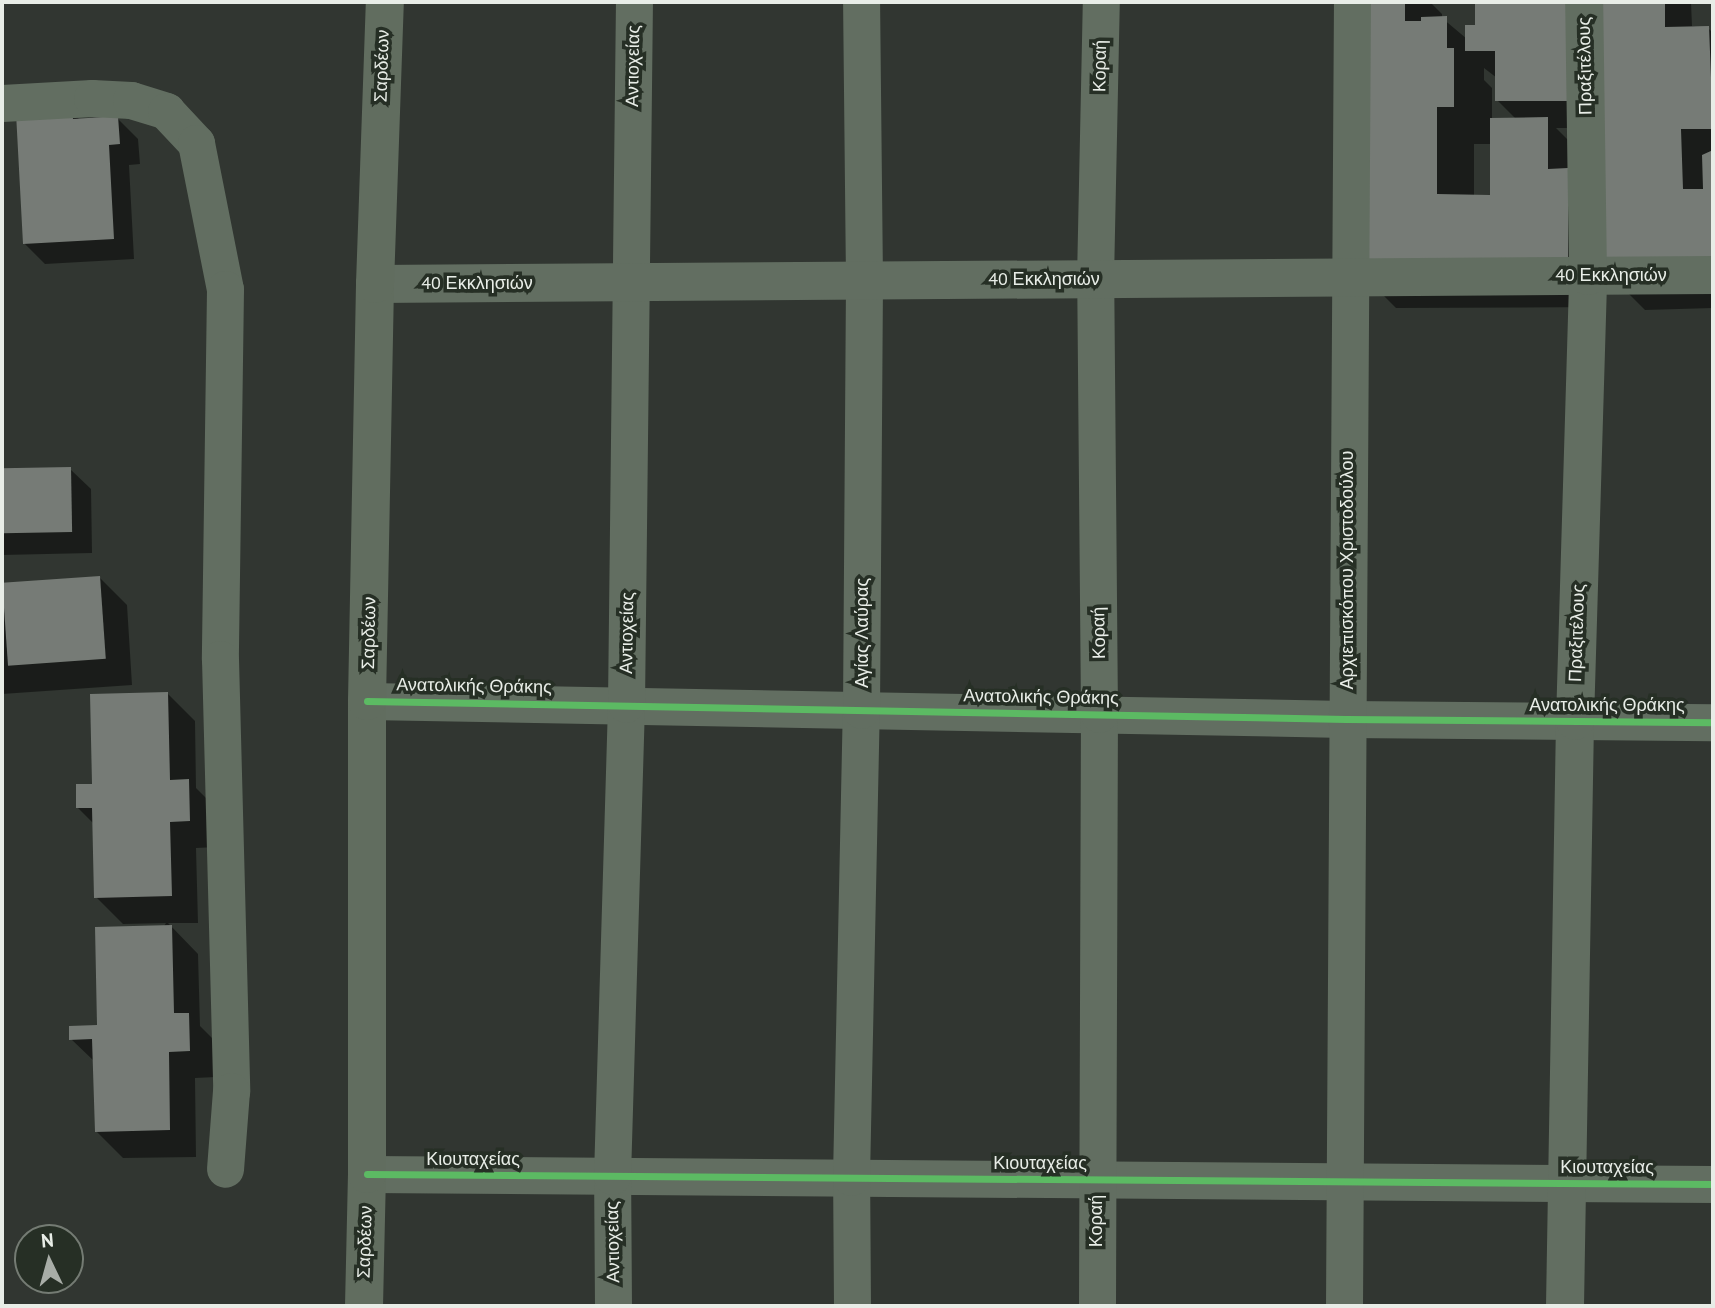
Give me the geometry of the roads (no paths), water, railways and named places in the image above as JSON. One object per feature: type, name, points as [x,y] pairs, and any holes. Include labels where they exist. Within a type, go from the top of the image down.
[{"type":"main road","name":"Σαρδέων","points":[[364,1306],[374,284],[384,2]]},
{"type":"street","name":"Αντιοχείας","points":[[613,1306],[612,1176],[626,704],[634,2]]},
{"type":"street","name":"Αγίας Λαύρας","points":[[852,1306],[850,1177],[861,710],[864,281],[862,2]]},
{"type":"street","name":"Κοραή","points":[[1097,1306],[1099,713],[1095,279],[1101,2]]},
{"type":"street","name":"Αρχιεπισκόπου Χριστοδούλου","points":[[1344,1306],[1352,2]]},
{"type":"street","name":"Πραξιτέλους","points":[[1564,1306],[1575,721],[1588,275],[1584,2]]},
{"type":"street","points":[[2,103],[131,100],[166,111],[197,143],[225,289],[220,659],[231,1091],[225,1169]]},
{"type":"street","name":"40 Εκκλησιών","points":[[374,284],[1713,275]]},
{"type":"street","name":"Ανατολικής Θράκης","points":[[368,701],[1346,719],[1713,722]]},
{"type":"street","name":"Κιουταχείας","points":[[367,1174],[1713,1184]]}]
